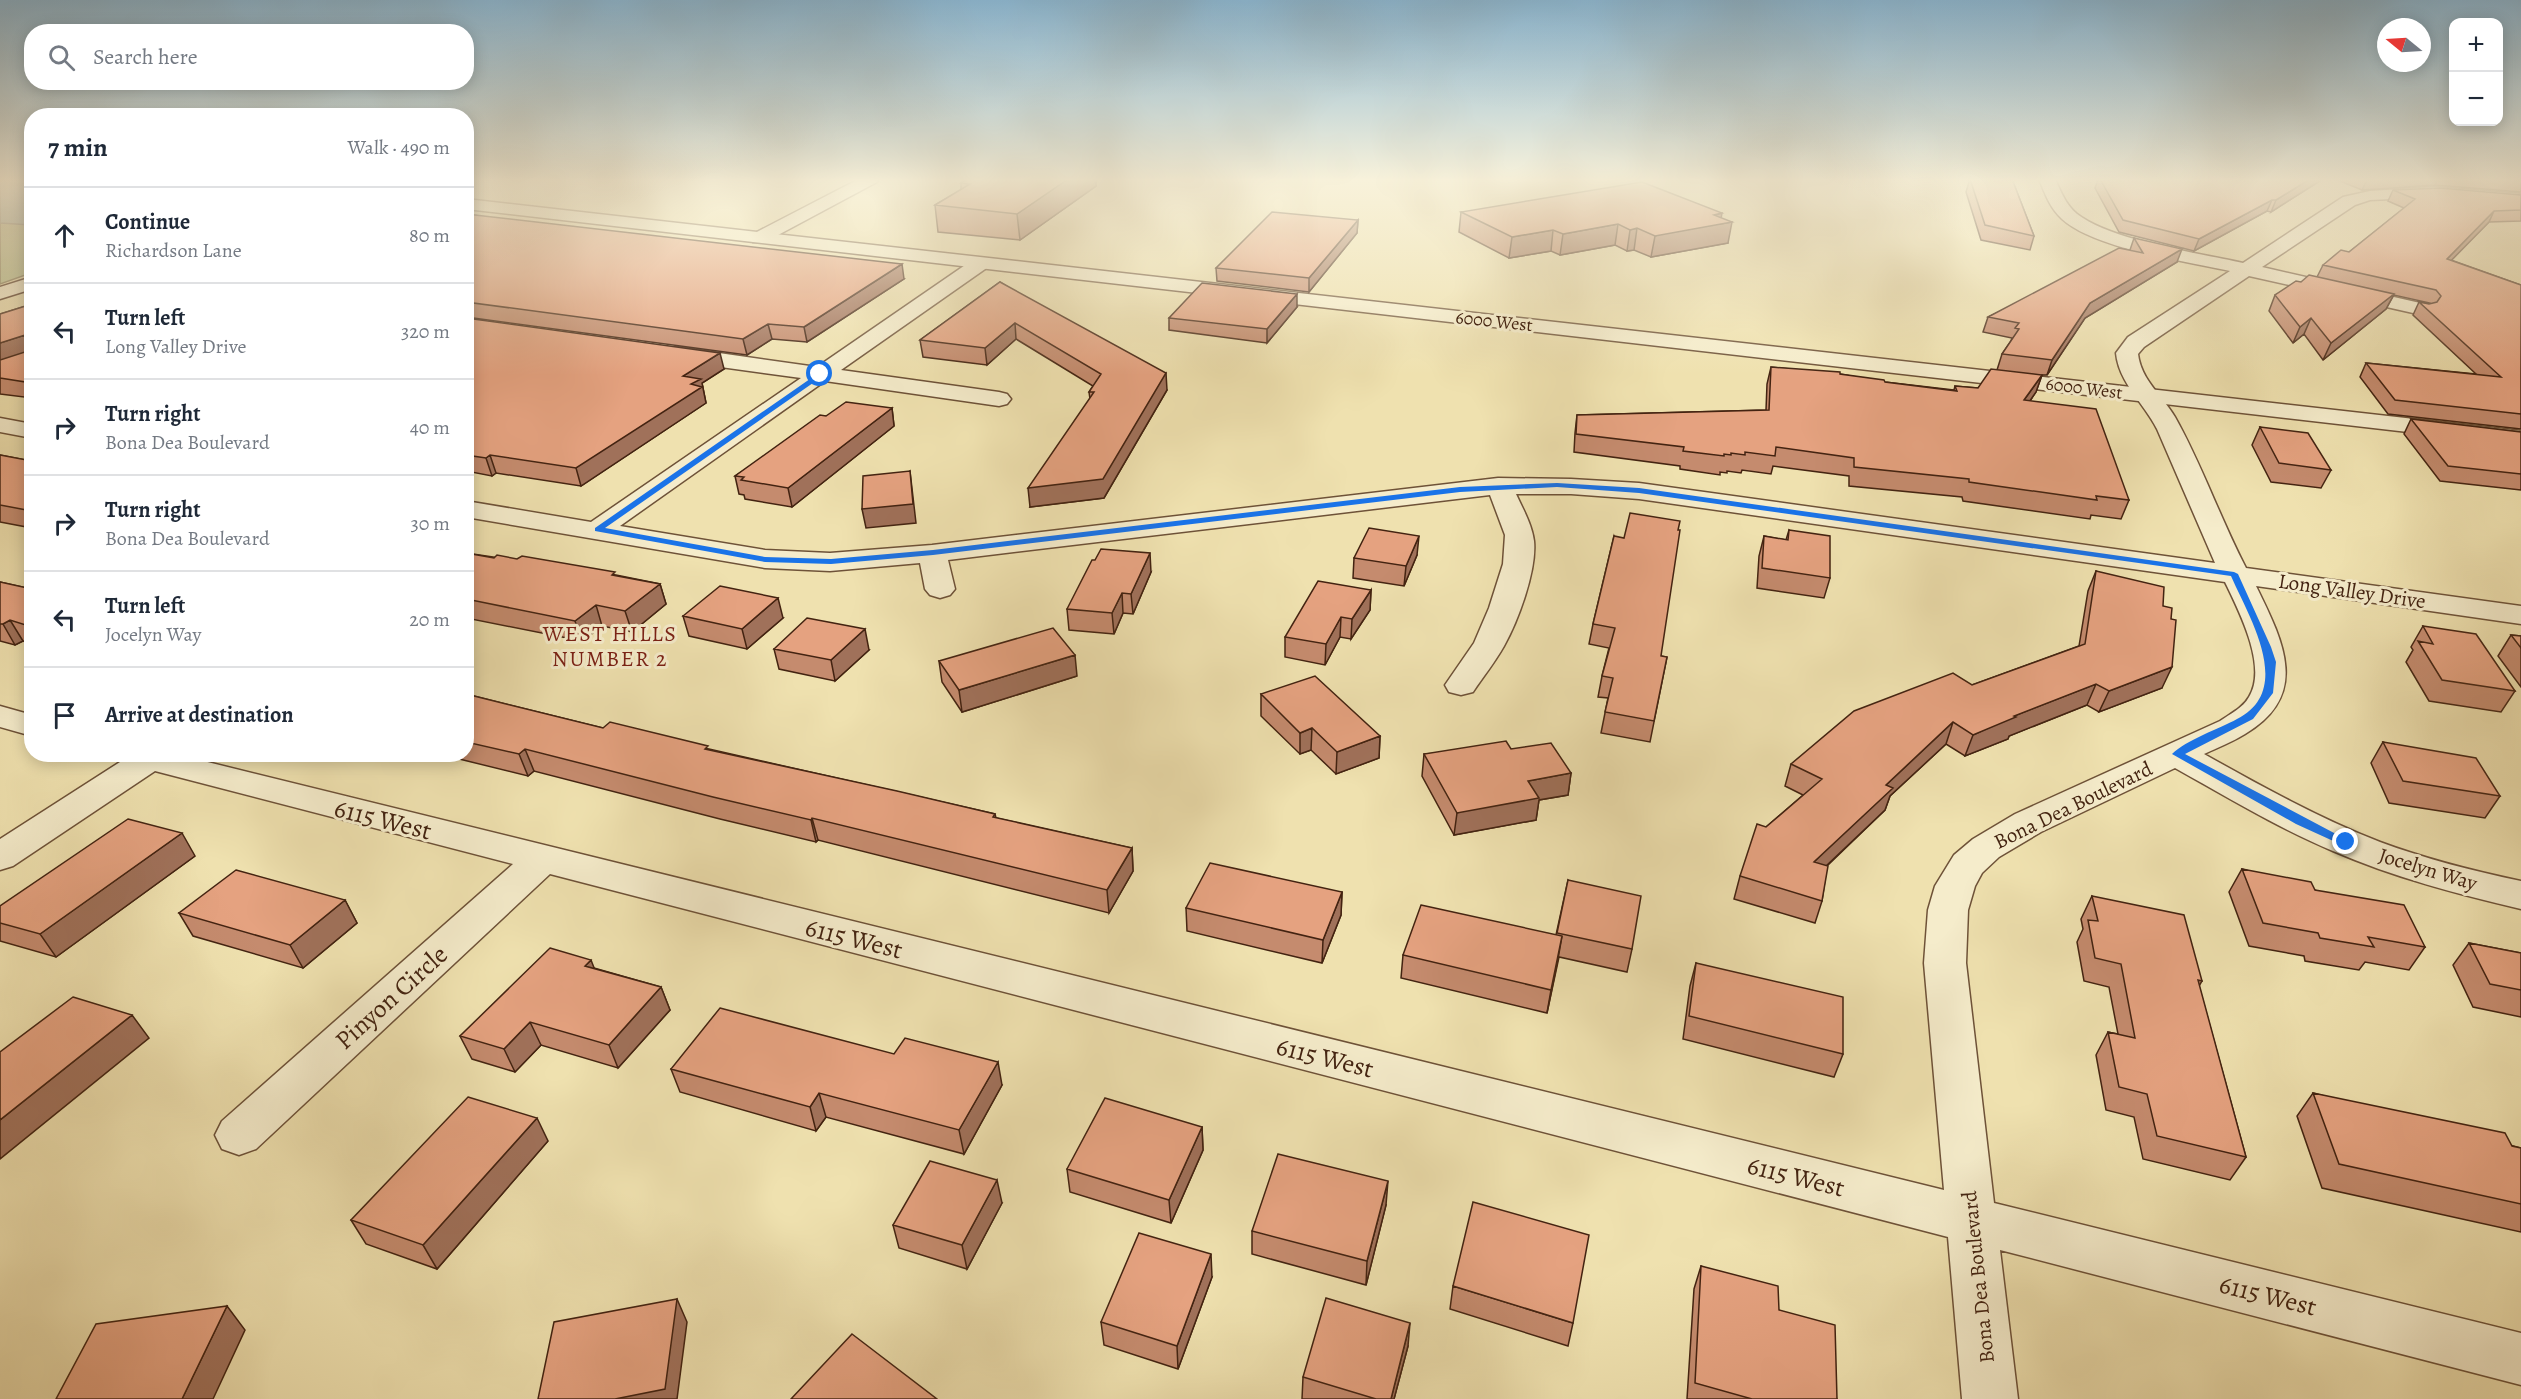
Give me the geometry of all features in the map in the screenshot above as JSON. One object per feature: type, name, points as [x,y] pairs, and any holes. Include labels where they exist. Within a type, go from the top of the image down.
[{"type":"street","name":"6000 West","points":[[821,244],[2521,438]]},
{"type":"street","points":[[2138,244],[2422,309]]},
{"type":"street","points":[[2246,269],[2283,244]]},
{"type":"street","points":[[597,530],[981,263]]},
{"type":"street","name":"Bona Dea Boulevard","points":[[1990,1399],[1945,963],[1948,910],[1955,886],[1968,864],[2007,834],[2250,717],[2268,693],[2271,662],[2267,647],[2161,414],[2129,368],[2127,353],[2131,347],[2246,269]]},
{"type":"street","points":[[0,293],[24,286]]},
{"type":"street","points":[[652,351],[999,399]]},
{"type":"street","points":[[0,425],[24,430]]},
{"type":"street","name":"Long Valley Drive","points":[[474,510],[755,558],[797,561],[864,560],[1498,486],[1557,485],[1639,491],[2521,615]]},
{"type":"street","points":[[1461,685],[1491,641],[1520,557],[1517,527],[1498,486]]},
{"type":"street","points":[[933,553],[940,590]]},
{"type":"street","points":[[0,716],[24,724]]},
{"type":"street","name":"Jocelyn Way","points":[[2177,754],[2291,816],[2346,842],[2448,877],[2521,895]]},
{"type":"street","points":[[0,857],[132,762]]},
{"type":"street","name":"6115 West","points":[[159,762],[2521,1359]]},
{"type":"street","name":"Pinyon Circle","points":[[239,1135],[543,860]]},
{"type":"green space","points":[[0,244],[24,244],[24,275],[0,284]]},
{"type":"building","points":[[474,244],[730,244],[902,264],[804,327],[768,324],[743,339],[474,303]]},
{"type":"building","points":[[1240,244],[1337,244],[1309,278],[1216,268]]},
{"type":"building","points":[[2138,244],[2161,244],[2182,249],[2090,303],[2052,360],[2002,354],[2019,329],[2015,328],[2019,323],[1988,317],[2119,248],[2143,253]]},
{"type":"building","points":[[2359,244],[2461,244],[2447,259],[2521,285],[2521,414],[2395,400],[2366,363],[2501,377],[2419,302],[2429,304],[2437,302],[2441,296],[2436,290],[2323,265],[2341,250],[2349,252]]},
{"type":"building","points":[[2309,275],[2394,294],[2331,343],[2311,318],[2300,327],[2275,295],[2296,281],[2301,282]]},
{"type":"building","points":[[1000,282],[1166,373],[1103,479],[1028,488],[1094,392],[1089,392],[1101,374],[1015,323],[985,348],[920,340]]},
{"type":"building","points":[[1202,283],[1297,294],[1267,329],[1169,318]]},
{"type":"building","points":[[24,306],[24,335],[0,343],[0,314]]},
{"type":"building","points":[[474,319],[720,353],[683,376],[701,379],[691,384],[702,387],[576,468],[490,455],[486,458],[474,456]]},
{"type":"building","points":[[24,352],[24,382],[0,378],[0,360]]},
{"type":"building","points":[[1771,367],[1840,372],[1840,374],[1885,382],[1957,391],[1955,386],[1978,388],[1991,369],[2042,375],[2024,400],[2096,409],[2129,500],[2096,496],[2097,500],[1969,482],[1969,479],[1854,467],[1854,458],[1776,447],[1775,456],[1745,452],[1745,455],[1731,453],[1731,455],[1724,454],[1724,456],[1683,451],[1684,447],[1576,434],[1577,415],[1769,410]]},
{"type":"building","points":[[846,402],[892,408],[788,488],[741,480],[744,477],[735,476],[820,415],[826,416]]},
{"type":"building","points":[[2411,419],[2521,432],[2521,474],[2448,466]]},
{"type":"building","points":[[2260,427],[2308,433],[2331,470],[2279,463]]},
{"type":"building","points":[[0,455],[24,460],[24,510],[0,505]]},
{"type":"building","points":[[910,471],[913,504],[862,509],[863,476]]},
{"type":"building","points":[[1630,513],[1680,521],[1661,656],[1667,657],[1654,721],[1605,712],[1613,678],[1602,676],[1615,628],[1593,624],[1614,536],[1624,538]]},
{"type":"building","points":[[1369,528],[1419,536],[1406,566],[1354,558]]},
{"type":"building","points":[[1789,530],[1830,536],[1830,578],[1762,568],[1764,536],[1788,540]]},
{"type":"building","points":[[1101,549],[1150,553],[1131,594],[1122,593],[1112,613],[1067,609],[1092,560],[1095,560]]},
{"type":"building","points":[[474,554],[494,558],[497,555],[517,559],[522,556],[615,572],[612,575],[660,584],[625,611],[596,605],[575,621],[474,601]]},
{"type":"building","points":[[2096,571],[2164,587],[2163,606],[2172,608],[2171,619],[2176,620],[2172,667],[2109,691],[2096,684],[2014,716],[2016,717],[1973,735],[1953,722],[1886,785],[1893,788],[1814,862],[1828,866],[1822,901],[1740,876],[1757,824],[1766,827],[1822,779],[1791,764],[1854,711],[1953,673],[1972,685],[2085,644]]},
{"type":"building","points":[[1318,581],[1371,590],[1352,619],[1341,617],[1326,644],[1285,637]]},
{"type":"building","points":[[0,582],[24,587],[24,624],[10,620],[0,624]]},
{"type":"building","points":[[720,586],[778,598],[742,629],[683,616]]},
{"type":"building","points":[[807,618],[865,629],[831,660],[774,649]]},
{"type":"building","points":[[2423,626],[2476,634],[2515,691],[2442,680],[2418,641],[2433,644]]},
{"type":"building","points":[[1053,628],[1075,655],[959,690],[939,661]]},
{"type":"building","points":[[2511,635],[2521,636],[2521,648]]},
{"type":"building","points":[[1315,676],[1380,736],[1337,752],[1312,728],[1300,733],[1261,694]]},
{"type":"building","points":[[474,696],[603,728],[610,722],[708,746],[705,749],[897,791],[995,814],[993,817],[1132,848],[1107,890],[812,818],[811,820],[713,797],[525,749],[519,754],[474,744]]},
{"type":"building","points":[[1506,741],[1511,749],[1551,743],[1571,773],[1528,781],[1539,798],[1457,813],[1424,754]]},
{"type":"building","points":[[2383,742],[2476,758],[2500,796],[2403,781]]},
{"type":"building","points":[[128,819],[182,833],[40,934],[0,923],[0,906]]},
{"type":"building","points":[[1210,863],[1342,892],[1323,940],[1186,908]]},
{"type":"building","points":[[2242,869],[2311,882],[2315,890],[2404,905],[2425,947],[2368,937],[2374,947],[2320,938],[2318,933],[2263,923]]},
{"type":"building","points":[[236,870],[345,900],[290,945],[179,913]]},
{"type":"building","points":[[1568,880],[1641,896],[1632,949],[1557,933]]},
{"type":"building","points":[[2092,896],[2184,915],[2202,981],[2198,980],[2246,1157],[2157,1136],[2147,1094],[2119,1087],[2108,1032],[2135,1038],[2121,964],[2095,958],[2088,920],[2098,921]]},
{"type":"building","points":[[1421,905],[1562,936],[1551,990],[1403,955]]},
{"type":"building","points":[[2469,943],[2521,953],[2521,990],[2490,984]]},
{"type":"building","points":[[550,948],[591,960],[585,966],[661,987],[609,1045],[530,1022],[504,1049],[460,1036]]},
{"type":"building","points":[[1696,963],[1843,997],[1843,1054],[1689,1016]]},
{"type":"building","points":[[73,997],[132,1015],[0,1120],[0,1052]]},
{"type":"building","points":[[720,1008],[894,1054],[905,1038],[998,1062],[959,1130],[819,1093],[810,1107],[671,1069]]},
{"type":"building","points":[[2313,1093],[2505,1133],[2512,1146],[2521,1148],[2521,1204],[2339,1164]]},
{"type":"building","points":[[468,1097],[537,1118],[423,1245],[351,1220]]},
{"type":"building","points":[[1105,1098],[1202,1127],[1169,1200],[1067,1169]]},
{"type":"building","points":[[1278,1154],[1388,1181],[1367,1261],[1252,1231]]},
{"type":"building","points":[[930,1161],[997,1180],[962,1245],[893,1225]]},
{"type":"building","points":[[1473,1202],[1589,1235],[1573,1323],[1453,1286]]},
{"type":"building","points":[[1139,1233],[1211,1254],[1177,1346],[1101,1322]]},
{"type":"building","points":[[1701,1266],[1778,1286],[1779,1310],[1835,1325],[1837,1399],[1752,1399],[1695,1383]]},
{"type":"building","points":[[1326,1298],[1410,1323],[1391,1399],[1376,1399],[1303,1377]]},
{"type":"building","points":[[677,1299],[665,1389],[615,1399],[538,1399],[554,1322]]},
{"type":"building","points":[[227,1306],[182,1399],[56,1399],[96,1324]]},
{"type":"building","points":[[852,1334],[937,1399],[791,1399]]},
{"type":"district","name":"WEST HILLS NUMBER 2","points":[[610,646]]},
{"type":"route","points":[[820,374],[597,530],[765,559],[831,562],[933,553],[1460,490],[1498,486],[1557,485],[1639,491],[2234,574],[2267,647],[2271,662],[2268,693],[2250,717],[2177,754],[2300,821],[2346,842]]}]
